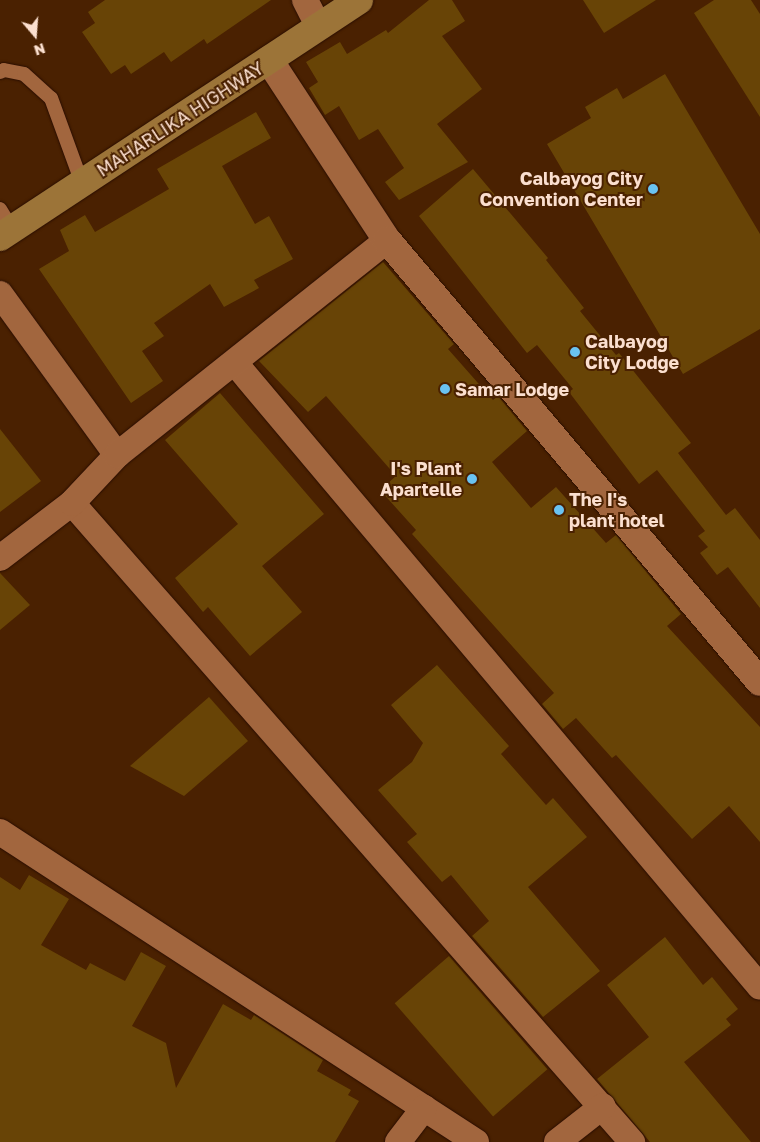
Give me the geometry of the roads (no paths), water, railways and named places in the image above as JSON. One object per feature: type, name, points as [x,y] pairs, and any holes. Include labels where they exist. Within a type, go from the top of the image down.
[{"type":"main road","name":"MAHARLIKA HIGHWAY","points":[[4,225],[82,183],[359,0]]},
{"type":"street","points":[[305,0],[319,27]]},
{"type":"street","points":[[269,60],[387,240],[760,682]]},
{"type":"street","points":[[0,558],[72,503],[117,455],[235,363],[387,240]]},
{"type":"street","points":[[0,294],[117,455]]},
{"type":"street","points":[[235,363],[760,987]]},
{"type":"street","points":[[72,503],[603,1106],[632,1142]]},
{"type":"street","points":[[0,832],[476,1142]]},
{"type":"street","points":[[557,1142],[603,1106]]},
{"type":"street","points":[[398,1142],[424,1108]]},
{"type":"lane","points":[[0,72],[4,70],[24,74],[51,98],[82,183]]},
{"type":"place","name":"Calbayog City Convention Center","points":[[653,189]]},
{"type":"place","name":"Calbayog City Lodge","points":[[575,352]]},
{"type":"place","name":"Samar Lodge","points":[[445,389]]},
{"type":"place","name":"I's Plant Apartelle","points":[[472,479]]},
{"type":"place","name":"The I's plant hotel","points":[[559,510]]}]
